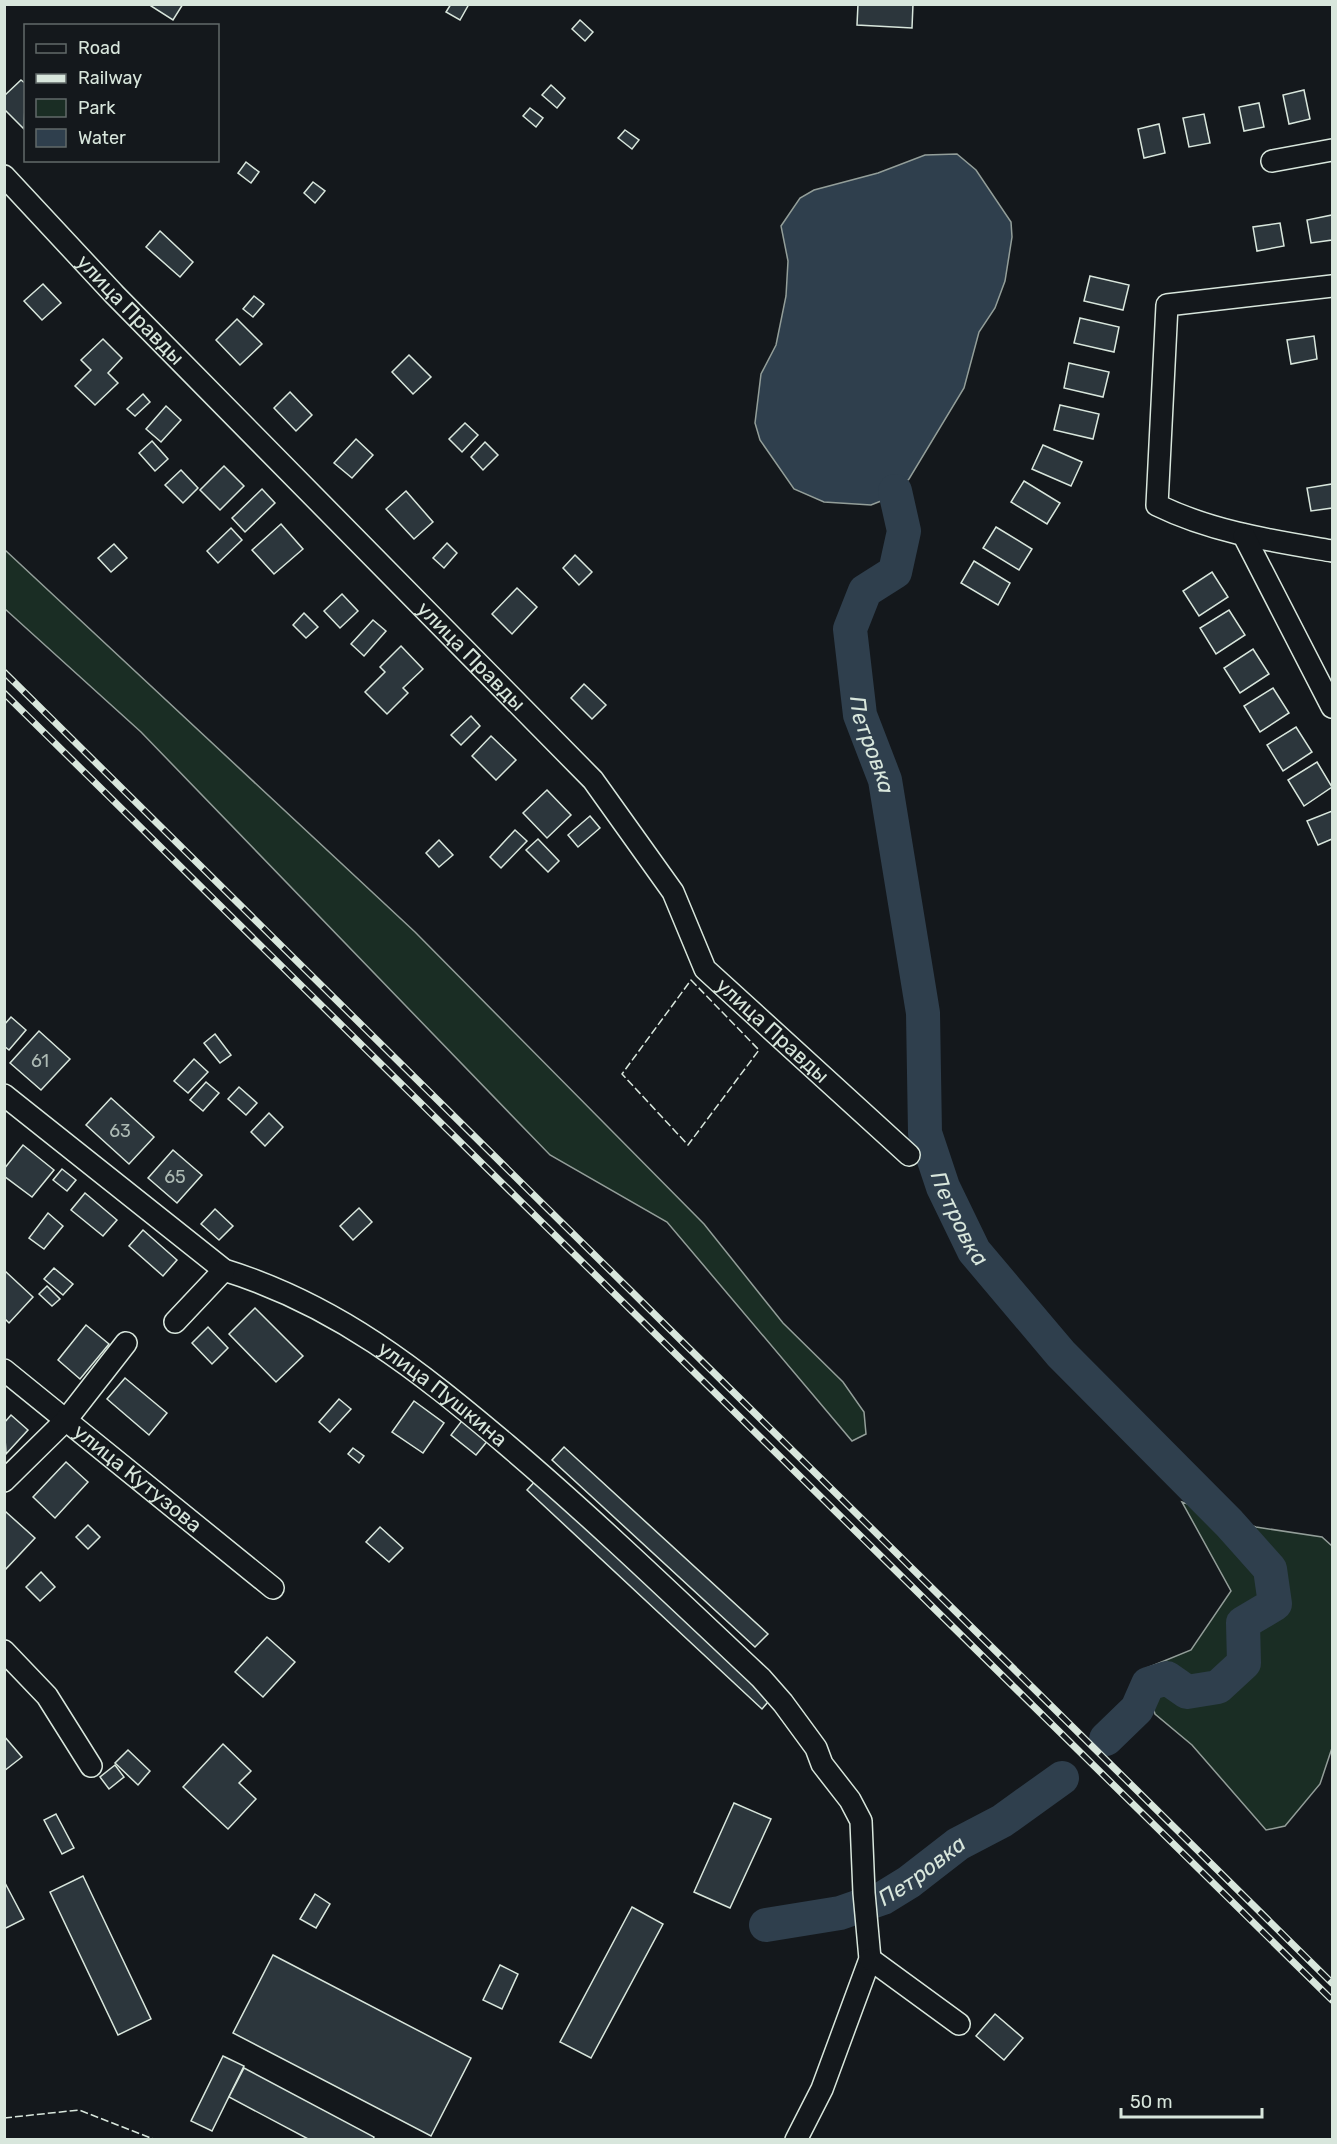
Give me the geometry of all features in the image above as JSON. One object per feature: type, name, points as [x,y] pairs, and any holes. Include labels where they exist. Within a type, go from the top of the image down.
[{"type":"street","points":[[1272,161],[1332,150]]},
{"type":"street","name":"улица Правды","points":[[4,176],[114,294],[592,780],[673,892],[705,969],[909,1155]]},
{"type":"street","points":[[1332,286],[1167,305],[1157,505],[1177,515],[1244,536],[1332,551]]},
{"type":"street","points":[[1244,536],[1332,707]]},
{"type":"street","name":"улица Пушкина","points":[[4,1095],[224,1270],[263,1282],[318,1308],[396,1355],[449,1396],[556,1487],[761,1678],[783,1702],[816,1748],[822,1764],[850,1800],[861,1821],[870,1959]]},
{"type":"street","points":[[175,1322],[224,1270]]},
{"type":"street","points":[[4,1481],[66,1420],[126,1343]]},
{"type":"street","name":"улица Кутузова","points":[[4,1370],[273,1588]]},
{"type":"street","points":[[4,1651],[47,1696],[91,1766]]},
{"type":"street","points":[[796,2139],[822,2089],[870,1959],[959,2024]]},
{"type":"green space","points":[[5,550],[415,932],[704,1224],[783,1323],[843,1382],[864,1412],[866,1434],[852,1441],[667,1222],[550,1155],[141,732],[5,609]]},
{"type":"green space","points":[[1182,1502],[1256,1527],[1322,1537],[1332,1546],[1332,1748],[1320,1784],[1285,1826],[1266,1830],[1192,1745],[1155,1714],[1142,1670],[1191,1650],[1231,1591]]},
{"type":"water","points":[[957,154],[976,170],[1011,222],[1012,237],[1005,281],[995,308],[979,332],[964,388],[909,479],[886,499],[871,505],[824,502],[794,489],[760,440],[755,423],[761,374],[776,345],[786,296],[788,261],[781,226],[800,198],[814,190],[878,173],[925,155]]},
{"type":"building","points":[[152,4],[183,4],[173,20],[151,6]]},
{"type":"building","points":[[451,4],[469,4],[460,20],[446,12]]},
{"type":"building","points":[[858,4],[913,4],[912,28],[857,25]]},
{"type":"building","points":[[580,20],[593,32],[585,41],[572,29]]},
{"type":"building","points":[[21,80],[24,82],[24,129],[4,109],[4,96]]},
{"type":"building","points":[[551,85],[565,98],[557,108],[542,95]]},
{"type":"building","points":[[1304,90],[1310,119],[1289,124],[1283,95]]},
{"type":"building","points":[[1259,103],[1264,127],[1244,131],[1239,107]]},
{"type":"building","points":[[530,108],[543,118],[536,127],[523,116]]},
{"type":"building","points":[[1204,114],[1210,143],[1189,147],[1183,118]]},
{"type":"building","points":[[1159,124],[1165,153],[1144,158],[1138,129]]},
{"type":"building","points":[[625,130],[639,140],[632,149],[618,138]]},
{"type":"building","points":[[246,162],[259,172],[251,183],[238,173]]},
{"type":"building","points":[[313,182],[325,191],[315,203],[304,193]]},
{"type":"building","points":[[1332,215],[1332,240],[1311,243],[1307,220]]},
{"type":"building","points":[[1280,223],[1284,246],[1257,251],[1253,227]]},
{"type":"building","points":[[160,231],[193,262],[180,277],[146,247]]},
{"type":"building","points":[[1090,276],[1129,285],[1123,310],[1084,301]]},
{"type":"building","points":[[43,284],[61,303],[42,320],[24,301]]},
{"type":"building","points":[[254,296],[264,304],[253,317],[243,309]]},
{"type":"building","points":[[1080,318],[1119,327],[1114,352],[1074,343]]},
{"type":"building","points":[[237,319],[262,344],[240,365],[216,340]]},
{"type":"building","points":[[1314,336],[1317,359],[1291,364],[1287,340]]},
{"type":"building","points":[[103,339],[122,358],[108,373],[118,383],[95,405],[75,386],[91,370],[81,360]]},
{"type":"building","points":[[409,355],[431,377],[413,394],[392,372]]},
{"type":"building","points":[[1069,363],[1109,372],[1103,397],[1064,388]]},
{"type":"building","points":[[290,392],[312,415],[296,431],[274,408]]},
{"type":"building","points":[[143,394],[150,402],[135,416],[127,409]]},
{"type":"building","points":[[1060,405],[1099,414],[1093,439],[1054,430]]},
{"type":"building","points":[[166,406],[181,420],[161,442],[146,429]]},
{"type":"building","points":[[465,423],[478,435],[462,452],[449,439]]},
{"type":"building","points":[[356,439],[373,455],[352,478],[334,463]]},
{"type":"building","points":[[152,441],[168,459],[155,471],[139,453]]},
{"type":"building","points":[[485,442],[498,455],[483,470],[471,457]]},
{"type":"building","points":[[1043,445],[1082,462],[1071,486],[1032,469]]},
{"type":"building","points":[[224,466],[244,486],[220,510],[200,490]]},
{"type":"building","points":[[181,470],[198,488],[183,503],[165,485]]},
{"type":"building","points":[[1024,481],[1060,503],[1047,524],[1011,502]]},
{"type":"building","points":[[1332,484],[1332,508],[1311,511],[1307,488]]},
{"type":"building","points":[[262,489],[275,503],[245,532],[232,518]]},
{"type":"building","points":[[406,491],[433,522],[414,539],[386,509]]},
{"type":"building","points":[[281,524],[303,549],[274,574],[252,550]]},
{"type":"building","points":[[996,527],[1032,549],[1019,570],[983,548]]},
{"type":"building","points":[[231,528],[242,540],[218,563],[207,551]]},
{"type":"building","points":[[447,543],[457,553],[444,568],[433,558]]},
{"type":"building","points":[[114,544],[127,558],[111,572],[98,558]]},
{"type":"building","points":[[575,555],[592,572],[579,585],[563,568]]},
{"type":"building","points":[[974,561],[1010,583],[998,605],[961,583]]},
{"type":"building","points":[[1212,572],[1228,597],[1199,616],[1183,591]]},
{"type":"building","points":[[517,588],[537,607],[512,634],[492,614]]},
{"type":"building","points":[[342,594],[358,611],[340,628],[324,611]]},
{"type":"building","points":[[1229,610],[1245,635],[1216,654],[1200,628]]},
{"type":"building","points":[[304,613],[318,627],[306,638],[293,625]]},
{"type":"building","points":[[373,620],[386,631],[364,656],[351,644]]},
{"type":"building","points":[[401,646],[423,669],[403,688],[408,693],[387,714],[365,692],[385,672],[380,667]]},
{"type":"building","points":[[1253,649],[1269,674],[1240,693],[1224,668]]},
{"type":"building","points":[[584,684],[606,705],[592,719],[571,698]]},
{"type":"building","points":[[1273,688],[1289,713],[1260,732],[1244,706]]},
{"type":"building","points":[[471,716],[480,726],[461,745],[451,735]]},
{"type":"building","points":[[1296,727],[1312,752],[1283,771],[1267,745]]},
{"type":"building","points":[[491,736],[516,760],[496,780],[472,756]]},
{"type":"building","points":[[1317,762],[1332,787],[1304,806],[1288,780]]},
{"type":"building","points":[[547,790],[571,815],[547,838],[523,813]]},
{"type":"building","points":[[1332,811],[1332,839],[1318,845],[1307,821]]},
{"type":"building","points":[[590,816],[600,828],[578,847],[568,835]]},
{"type":"building","points":[[515,830],[527,841],[501,868],[490,857]]},
{"type":"building","points":[[538,839],[559,861],[548,872],[526,850]]},
{"type":"building","points":[[439,840],[453,855],[439,867],[426,853]]},
{"type":"building","points":[[11,1017],[26,1030],[9,1050],[4,1046],[4,1025]]},
{"type":"building","points":[[39,1031],[70,1059],[41,1090],[10,1063]]},
{"type":"building","points":[[215,1034],[231,1055],[220,1063],[204,1043]]},
{"type":"building","points":[[194,1059],[208,1072],[188,1093],[174,1081]]},
{"type":"building","points":[[206,1082],[219,1093],[203,1111],[190,1100]]},
{"type":"building","points":[[239,1087],[257,1103],[246,1115],[228,1099]]},
{"type":"building","points":[[111,1098],[154,1137],[129,1164],[86,1125]]},
{"type":"building","points":[[269,1113],[283,1127],[265,1146],[251,1132]]},
{"type":"building","points":[[23,1145],[54,1170],[32,1197],[4,1176],[4,1169]]},
{"type":"building","points":[[173,1150],[202,1175],[177,1203],[148,1178]]},
{"type":"building","points":[[62,1169],[76,1180],[67,1191],[53,1180]]},
{"type":"building","points":[[85,1193],[117,1220],[103,1236],[71,1210]]},
{"type":"building","points":[[359,1208],[372,1222],[353,1240],[340,1226]]},
{"type":"building","points":[[215,1209],[233,1226],[219,1240],[201,1224]]},
{"type":"building","points":[[48,1213],[63,1226],[44,1249],[29,1238]]},
{"type":"building","points":[[143,1230],[177,1260],[163,1276],[129,1246]]},
{"type":"building","points":[[54,1268],[73,1284],[63,1295],[44,1279]]},
{"type":"building","points":[[5,1271],[33,1297],[9,1323],[4,1318]]},
{"type":"building","points":[[47,1286],[60,1299],[52,1306],[39,1294]]},
{"type":"building","points":[[255,1308],[303,1356],[276,1382],[229,1334]]},
{"type":"building","points":[[86,1325],[109,1344],[80,1379],[58,1360]]},
{"type":"building","points":[[208,1327],[228,1348],[212,1364],[192,1343]]},
{"type":"building","points":[[125,1378],[167,1413],[149,1435],[107,1399]]},
{"type":"building","points":[[339,1399],[351,1409],[330,1432],[319,1422]]},
{"type":"building","points":[[414,1401],[444,1423],[423,1453],[392,1432]]},
{"type":"building","points":[[11,1415],[28,1430],[6,1454],[4,1423]]},
{"type":"building","points":[[464,1418],[489,1439],[476,1455],[451,1435]]},
{"type":"building","points":[[564,1447],[768,1634],[755,1647],[552,1460]]},
{"type":"building","points":[[353,1448],[364,1456],[359,1463],[348,1454]]},
{"type":"building","points":[[66,1462],[88,1482],[55,1518],[33,1497]]},
{"type":"building","points":[[539,1477],[774,1695],[762,1709],[527,1490]]},
{"type":"building","points":[[6,1512],[35,1538],[4,1571],[4,1513]]},
{"type":"building","points":[[88,1525],[100,1537],[88,1549],[76,1537]]},
{"type":"building","points":[[380,1527],[403,1548],[389,1562],[366,1542]]},
{"type":"building","points":[[41,1572],[55,1587],[40,1601],[26,1587]]},
{"type":"building","points":[[267,1637],[295,1662],[263,1697],[235,1672]]},
{"type":"building","points":[[4,1736],[22,1757],[4,1771]]},
{"type":"building","points":[[223,1744],[251,1771],[239,1783],[256,1799],[228,1829],[183,1787]]},
{"type":"building","points":[[128,1750],[150,1771],[138,1785],[115,1763]]},
{"type":"building","points":[[115,1765],[124,1777],[109,1789],[100,1777]]},
{"type":"building","points":[[734,1803],[771,1819],[730,1908],[694,1892]]},
{"type":"building","points":[[56,1814],[74,1848],[62,1854],[44,1820]]},
{"type":"building","points":[[83,1876],[151,2019],[118,2035],[50,1892]]},
{"type":"building","points":[[4,1881],[24,1919],[4,1929]]},
{"type":"building","points":[[315,1894],[330,1904],[316,1928],[300,1919]]},
{"type":"building","points":[[632,1907],[663,1924],[591,2058],[560,2042]]},
{"type":"building","points":[[273,1955],[471,2058],[431,2136],[233,2033]]},
{"type":"building","points":[[500,1965],[518,1974],[502,2009],[483,2000]]},
{"type":"building","points":[[995,2014],[1023,2038],[1004,2060],[976,2036]]},
{"type":"building","points":[[223,2056],[244,2066],[212,2131],[191,2121]]},
{"type":"building","points":[[244,2068],[374,2137],[373,2140],[310,2140],[229,2097]]},
{"type":"waterway","name":"Петровка","points":[[895,491],[904,531],[895,572],[865,591],[850,629],[860,715],[885,780],[923,1013],[925,1133],[943,1187],[974,1251],[1061,1354],[1229,1523],[1270,1569],[1275,1604],[1243,1623],[1244,1663],[1218,1687],[1187,1692],[1167,1678],[1148,1684],[1137,1709],[1106,1739]]},
{"type":"waterway","name":"Петровка","points":[[766,1925],[840,1913],[883,1898],[909,1882],[958,1844],[1002,1821],[1062,1778]]},
{"type":"railway","points":[[4,672],[1332,1983]]},
{"type":"railway","points":[[4,693],[1332,2000]]},
{"type":"fence","points":[[691,980],[759,1050],[688,1145],[622,1074],[691,980]]},
{"type":"fence","points":[[4,2118],[79,2110],[156,2140]]}]
